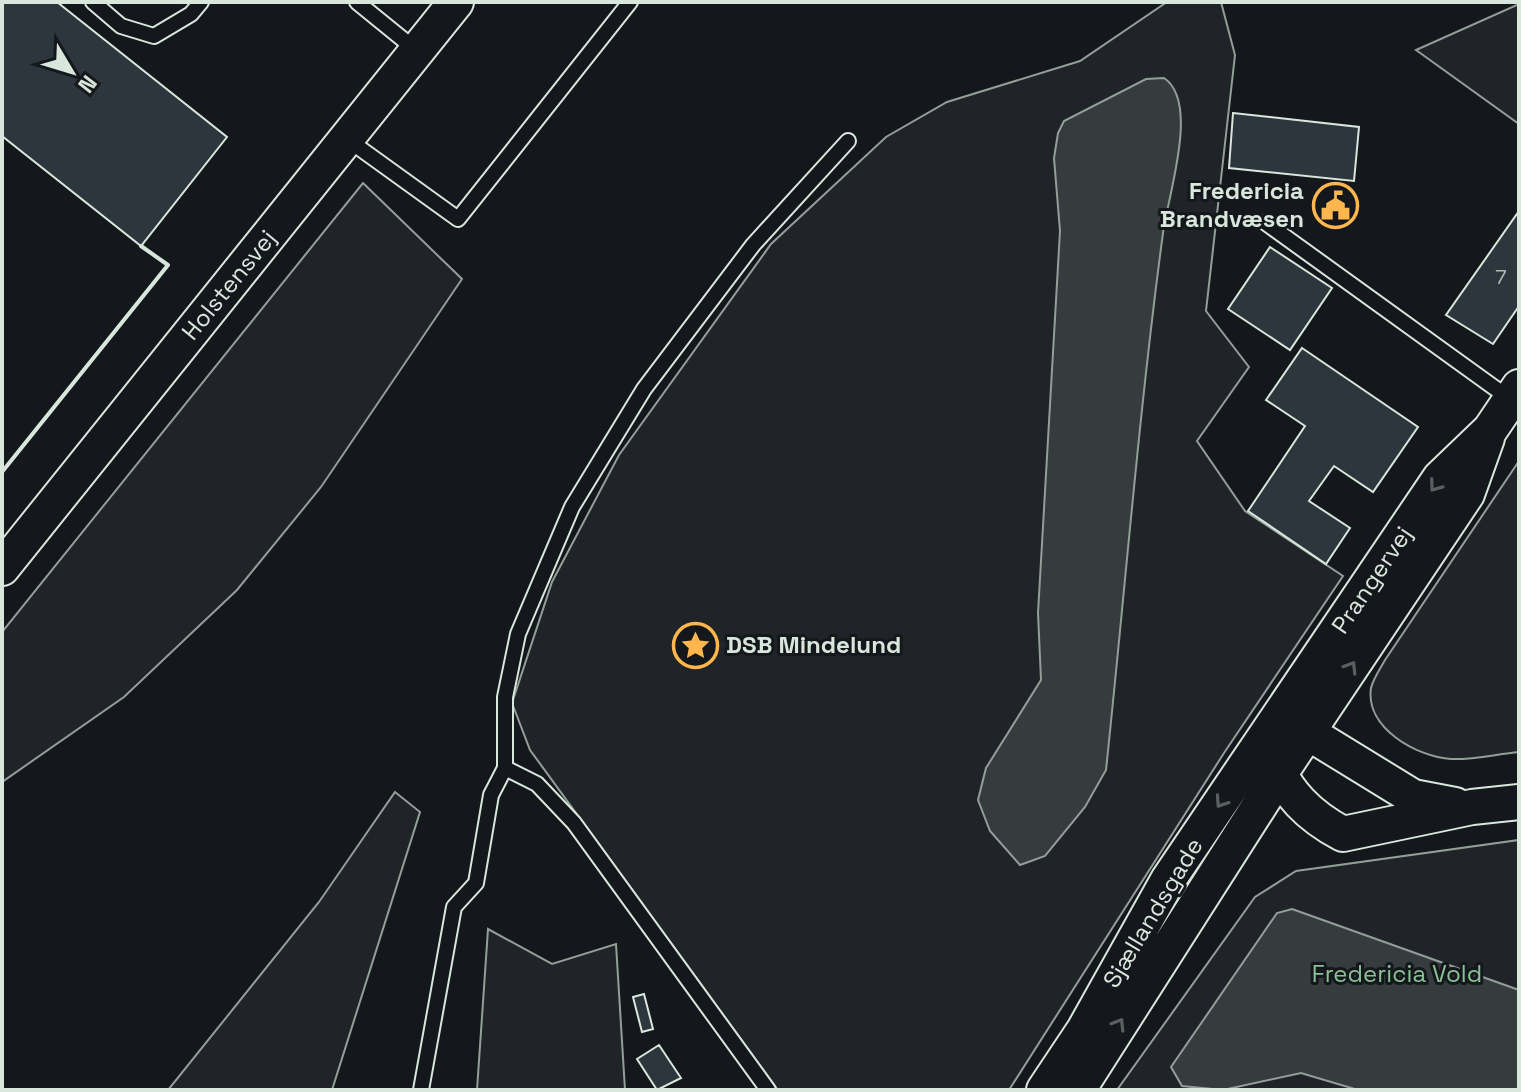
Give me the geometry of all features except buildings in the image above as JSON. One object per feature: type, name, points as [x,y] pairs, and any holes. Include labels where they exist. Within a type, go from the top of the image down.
[{"type":"street","name":"Holstensvej","points":[[2,568],[456,2]]},
{"type":"street","name":"Prangervej","points":[[1264,738],[1440,478],[1490,430],[1515,393]]},
{"type":"street","name":"Prangervej","points":[[1279,775],[1467,494],[1490,430]]},
{"type":"street","points":[[1472,807],[1413,797],[1307,732],[1264,738],[1279,775],[1301,806],[1343,834],[1472,807],[1519,802]]},
{"type":"street","name":"Sjællandsgade","points":[[1044,1090],[1084,1030],[1168,880],[1264,738]]},
{"type":"street","name":"Sjællandsgade","points":[[1078,1090],[1279,775]]},
{"type":"lane","points":[[93,2],[121,26],[154,36],[191,14],[201,2]]},
{"type":"lane","points":[[357,2],[417,51]]},
{"type":"lane","points":[[347,139],[458,219],[630,2]]},
{"type":"lane","points":[[421,1090],[454,907],[476,883],[491,795],[505,768],[505,697],[518,634],[572,507],[653,377],[753,245],[848,141]]},
{"type":"lane","points":[[1266,223],[1515,393]]},
{"type":"lane","points":[[505,768],[537,784],[574,823],[768,1090]]},
{"type":"green space","points":[[1167,2],[1221,2],[1235,55],[1206,311],[1249,367],[1197,441],[1245,511],[1343,576],[1224,753],[1009,1090],[778,1090],[530,750],[512,703],[552,582],[619,455],[771,244],[886,137],[947,102],[1080,61]]},
{"type":"green space","points":[[1519,4],[1519,124],[1416,50]]},
{"type":"green space","points":[[363,183],[462,279],[321,487],[237,590],[124,697],[2,782],[2,632]]},
{"type":"green space","points":[[1519,461],[1519,752],[1468,759],[1423,753],[1385,728],[1371,702],[1371,688],[1385,660]]},
{"type":"green space","points":[[395,792],[420,812],[332,1090],[168,1090],[319,902]]},
{"type":"green space","name":"Fredericia Vold","points":[[1519,840],[1519,1090],[1117,1090],[1255,897],[1296,871]]},
{"type":"green space","points":[[488,929],[552,964],[616,944],[625,1090],[477,1090]]},
{"type":"shaded area","points":[[1164,78],[1174,90],[1180,107],[1181,128],[1154,300],[1106,770],[1085,807],[1045,856],[1020,865],[990,831],[978,800],[986,768],[1041,680],[1038,613],[1060,231],[1054,158],[1058,133],[1064,121],[1146,79]]},
{"type":"shaded area","points":[[1292,909],[1519,990],[1519,1090],[1358,1090],[1301,1073],[1223,1090],[1182,1086],[1171,1067],[1277,913]]},
{"type":"wall","points":[[2,472],[168,265],[141,246]]},
{"type":"place","name":"Fredericia Brandvæsen","points":[[1335,205]]},
{"type":"place","name":"DSB Mindelund","points":[[695,645]]}]
